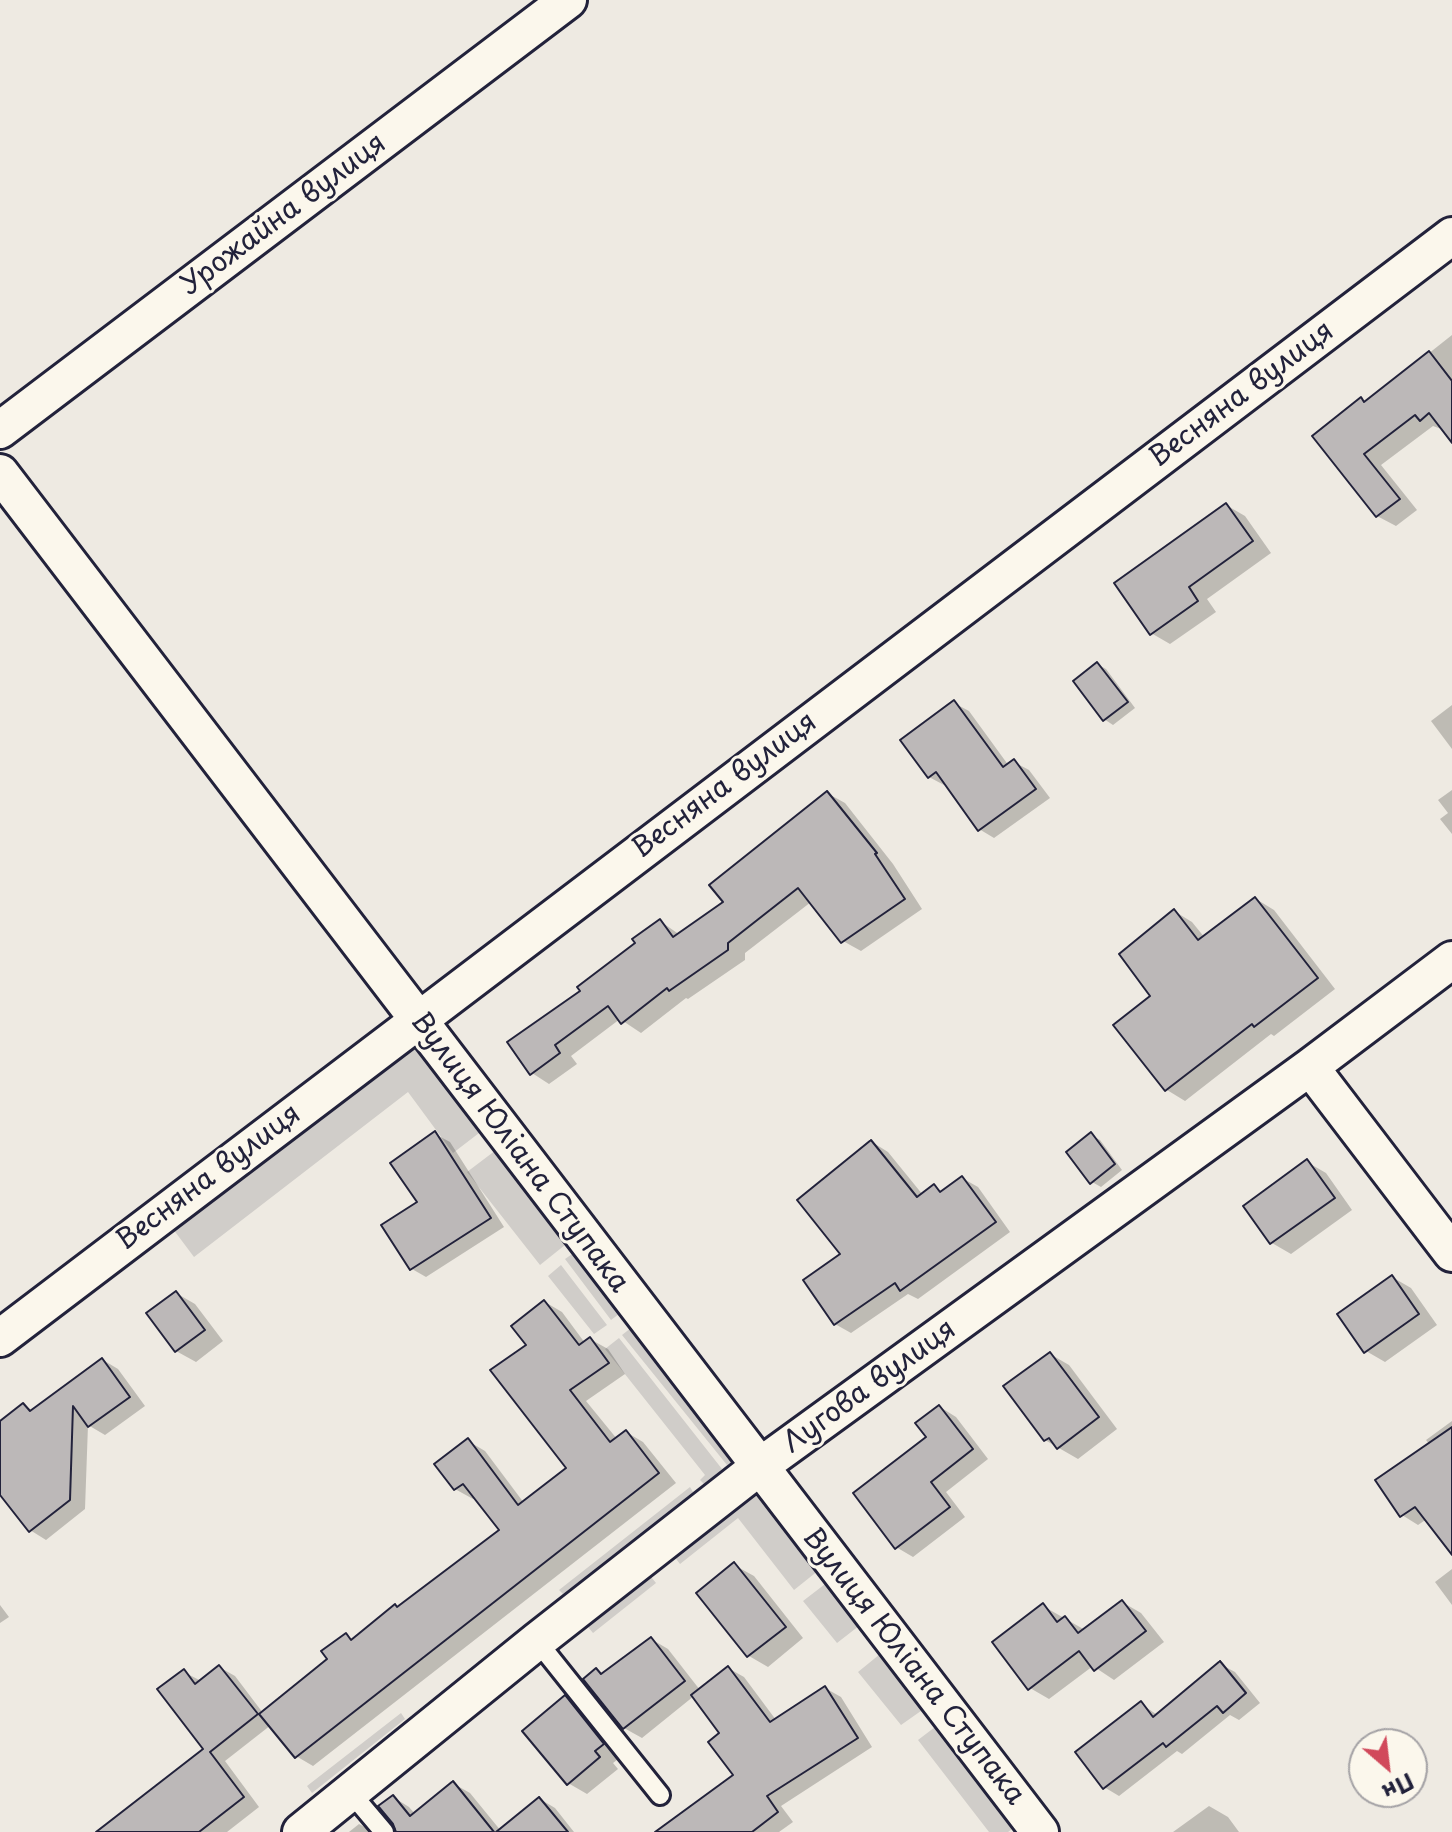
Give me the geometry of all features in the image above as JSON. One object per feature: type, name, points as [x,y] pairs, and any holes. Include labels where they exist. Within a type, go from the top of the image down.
[{"type":"street","name":"Урожайна вулиця","points":[[0,430],[568,0]]},
{"type":"street","name":"Весняна вулиця","points":[[0,1338],[1452,236]]},
{"type":"street","name":"Вулиця Юліана Ступака","points":[[0,473],[1040,1832]]},
{"type":"street","name":"Лугова вулиця","points":[[301,1832],[759,1467],[1310,1067],[1452,960]]},
{"type":"street","points":[[1310,1067],[1452,1253]]},
{"type":"lane","points":[[537,1641],[660,1795]]},
{"type":"lane","points":[[351,1793],[384,1832]]},
{"type":"shaded area","points":[[416,1042],[483,1130],[453,1153],[408,1092],[194,1257],[173,1229]]},
{"type":"shaded area","points":[[500,1147],[570,1241],[540,1265],[467,1172]]},
{"type":"shaded area","points":[[578,1250],[623,1311],[611,1320],[565,1259]]},
{"type":"shaded area","points":[[561,1265],[607,1325],[594,1334],[548,1276]]},
{"type":"shaded area","points":[[636,1324],[736,1458],[727,1465],[622,1335]]},
{"type":"shaded area","points":[[619,1338],[722,1469],[704,1484],[700,1480],[705,1475],[605,1349]]},
{"type":"shaded area","points":[[690,1487],[693,1492],[563,1594],[559,1590]]},
{"type":"shaded area","points":[[752,1496],[762,1496],[819,1570],[794,1590],[738,1518],[680,1564],[671,1552]]},
{"type":"shaded area","points":[[647,1572],[656,1583],[593,1633],[583,1621]]},
{"type":"shaded area","points":[[829,1581],[864,1622],[837,1643],[803,1601]]},
{"type":"shaded area","points":[[885,1650],[928,1706],[901,1725],[858,1672]]},
{"type":"shaded area","points":[[401,1713],[405,1719],[312,1793],[307,1786]]},
{"type":"shaded area","points":[[939,1724],[1016,1826],[1008,1832],[989,1832],[918,1740]]},
{"type":"building","points":[[1429,351],[1452,381],[1452,443],[1429,413],[1420,421],[1415,415],[1364,454],[1400,499],[1376,517],[1312,436],[1361,397],[1364,402]]},
{"type":"building","points":[[1226,503],[1253,541],[1189,587],[1198,601],[1150,635],[1114,583]]},
{"type":"building","points":[[1097,662],[1128,702],[1103,721],[1073,681]]},
{"type":"building","points":[[954,700],[1003,767],[1014,759],[1036,789],[978,831],[936,772],[928,778],[900,740]]},
{"type":"building","points":[[827,791],[877,853],[905,899],[841,943],[798,888],[728,943],[728,950],[669,991],[667,988],[621,1024],[608,1006],[555,1045],[560,1053],[530,1075],[507,1042],[580,991],[577,987],[635,943],[632,939],[660,919],[673,937],[723,902],[709,885]]},
{"type":"building","points":[[1255,897],[1318,978],[1165,1091],[1113,1025],[1150,996],[1119,954],[1174,909],[1198,940]]},
{"type":"building","points":[[435,1131],[491,1218],[410,1270],[381,1225],[417,1202],[390,1163]]},
{"type":"building","points":[[1091,1132],[1115,1164],[1090,1184],[1066,1152]]},
{"type":"building","points":[[871,1140],[917,1197],[934,1184],[940,1192],[962,1176],[996,1222],[900,1291],[895,1283],[834,1325],[803,1280],[840,1254],[797,1200]]},
{"type":"building","points":[[1307,1159],[1335,1198],[1270,1244],[1243,1206]]},
{"type":"building","points":[[1392,1275],[1419,1314],[1364,1353],[1337,1314]]},
{"type":"building","points":[[176,1291],[205,1330],[175,1352],[146,1313]]},
{"type":"building","points":[[544,1300],[579,1345],[590,1337],[609,1363],[570,1390],[610,1442],[626,1430],[659,1473],[295,1758],[259,1714],[327,1659],[321,1651],[346,1633],[351,1640],[395,1604],[397,1607],[499,1530],[463,1484],[454,1490],[434,1464],[468,1438],[518,1505],[566,1468],[490,1370],[526,1345],[511,1326]]},
{"type":"building","points":[[1050,1352],[1099,1417],[1057,1449],[1049,1438],[1044,1441],[1003,1386]]},
{"type":"building","points":[[102,1358],[130,1397],[88,1427],[73,1406],[70,1500],[29,1532],[0,1495],[0,1421],[23,1403],[30,1411]]},
{"type":"building","points":[[939,1405],[973,1449],[931,1482],[950,1507],[895,1549],[853,1493],[926,1437],[915,1423]]},
{"type":"building","points":[[1452,1427],[1452,1555],[1415,1507],[1400,1517],[1375,1480]]},
{"type":"building","points":[[734,1562],[786,1627],[747,1657],[696,1593]]},
{"type":"building","points":[[1122,1600],[1146,1631],[1094,1671],[1079,1651],[1028,1690],[992,1642],[1043,1603],[1057,1622],[1065,1616],[1078,1633]]},
{"type":"building","points":[[651,1637],[685,1681],[623,1729],[583,1679],[596,1668],[601,1674]]},
{"type":"building","points":[[1220,1661],[1246,1693],[1223,1713],[1217,1706],[1166,1747],[1163,1743],[1103,1789],[1075,1752],[1141,1701],[1153,1717]]},
{"type":"building","points":[[219,1665],[258,1714],[210,1752],[244,1797],[199,1832],[96,1832],[203,1749],[157,1689],[184,1669],[195,1684]]},
{"type":"building","points":[[728,1666],[770,1722],[825,1686],[858,1738],[767,1796],[778,1812],[752,1832],[655,1832],[733,1775],[708,1742],[719,1733],[691,1695]]},
{"type":"building","points":[[565,1695],[604,1744],[595,1751],[600,1757],[567,1785],[522,1731]]},
{"type":"building","points":[[453,1781],[494,1832],[396,1832],[378,1806],[393,1795],[410,1816]]},
{"type":"building","points":[[539,1797],[568,1832],[496,1832]]}]
